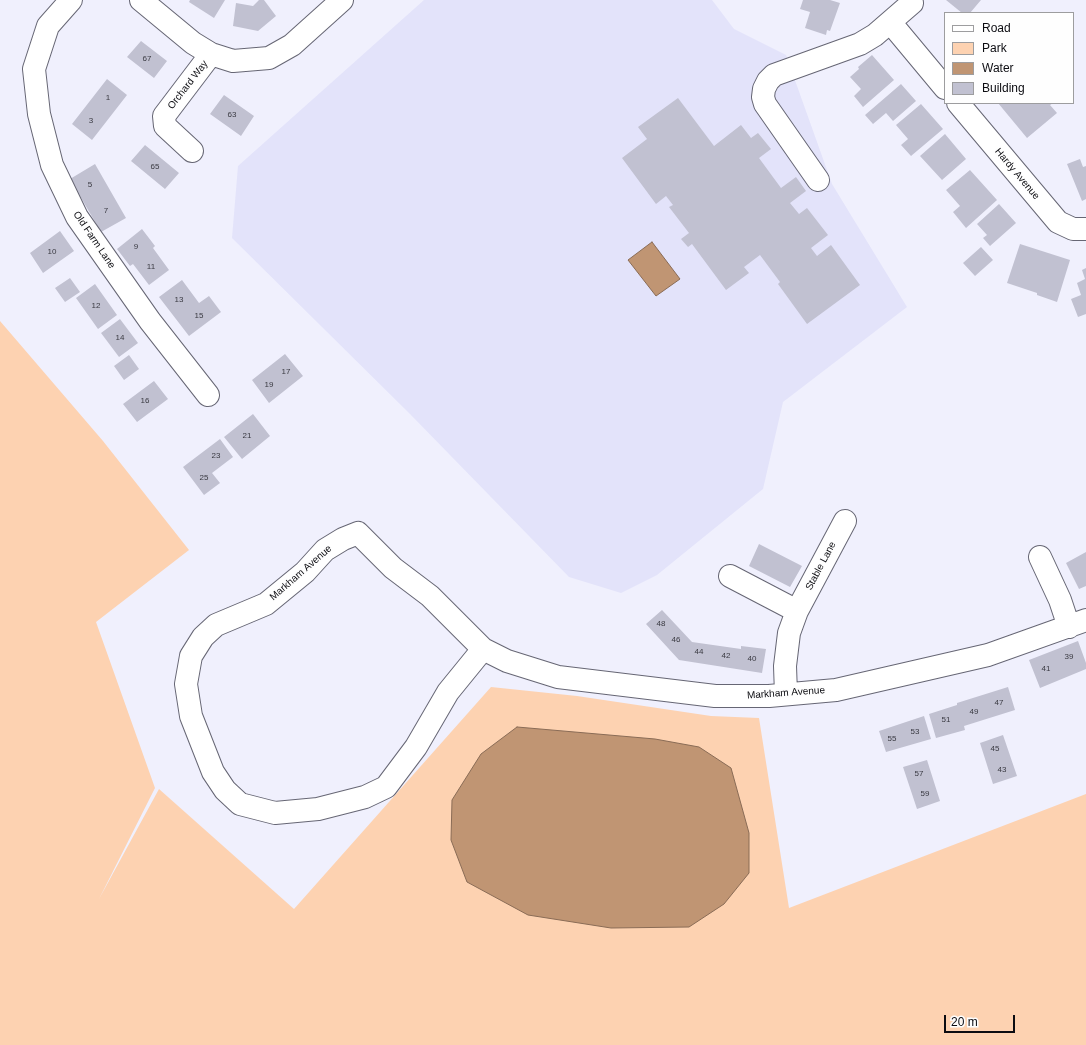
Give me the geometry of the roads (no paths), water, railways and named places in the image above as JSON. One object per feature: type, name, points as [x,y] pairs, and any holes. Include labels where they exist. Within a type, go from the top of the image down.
[{"type":"street","name":"Old Farm Lane","points":[[71,0],[48,26],[34,69],[39,114],[52,165],[77,217],[150,322],[208,395]]},
{"type":"street","name":"Orchard Way","points":[[141,0],[193,43],[211,54],[233,61],[269,58],[292,45],[342,0]]},
{"type":"street","points":[[818,180],[765,104],[763,96],[764,89],[768,81],[774,75],[860,44],[875,35],[912,3]]},
{"type":"street","points":[[890,22],[944,87]]},
{"type":"street","name":"Orchard Way","points":[[192,152],[165,126],[164,116],[211,54]]},
{"type":"street","name":"Hardy Avenue","points":[[959,104],[1058,222],[1073,229],[1086,229]]},
{"type":"street","name":"Stable Lane","points":[[786,694],[785,666],[789,633],[797,611],[845,521]]},
{"type":"street","name":"Markham Avenue","points":[[483,649],[448,692],[416,747],[386,787],[365,797],[318,809],[275,813],[240,804],[225,790],[213,772],[191,716],[186,684],[191,656],[203,637],[216,625],[266,604],[305,572],[325,550],[343,539],[358,534],[393,568],[430,596],[483,649],[507,661],[558,677],[715,696],[769,696],[836,690],[988,655],[1077,624]]},
{"type":"street","points":[[1040,557],[1060,600],[1077,624]]},
{"type":"street","points":[[730,576],[797,611]]},
{"type":"water","points":[[652,242],[680,279],[656,296],[628,260]]},
{"type":"water","points":[[517,727],[655,739],[699,747],[731,768],[749,833],[749,873],[724,904],[689,927],[611,928],[528,915],[467,882],[451,840],[452,800],[481,754]]}]
